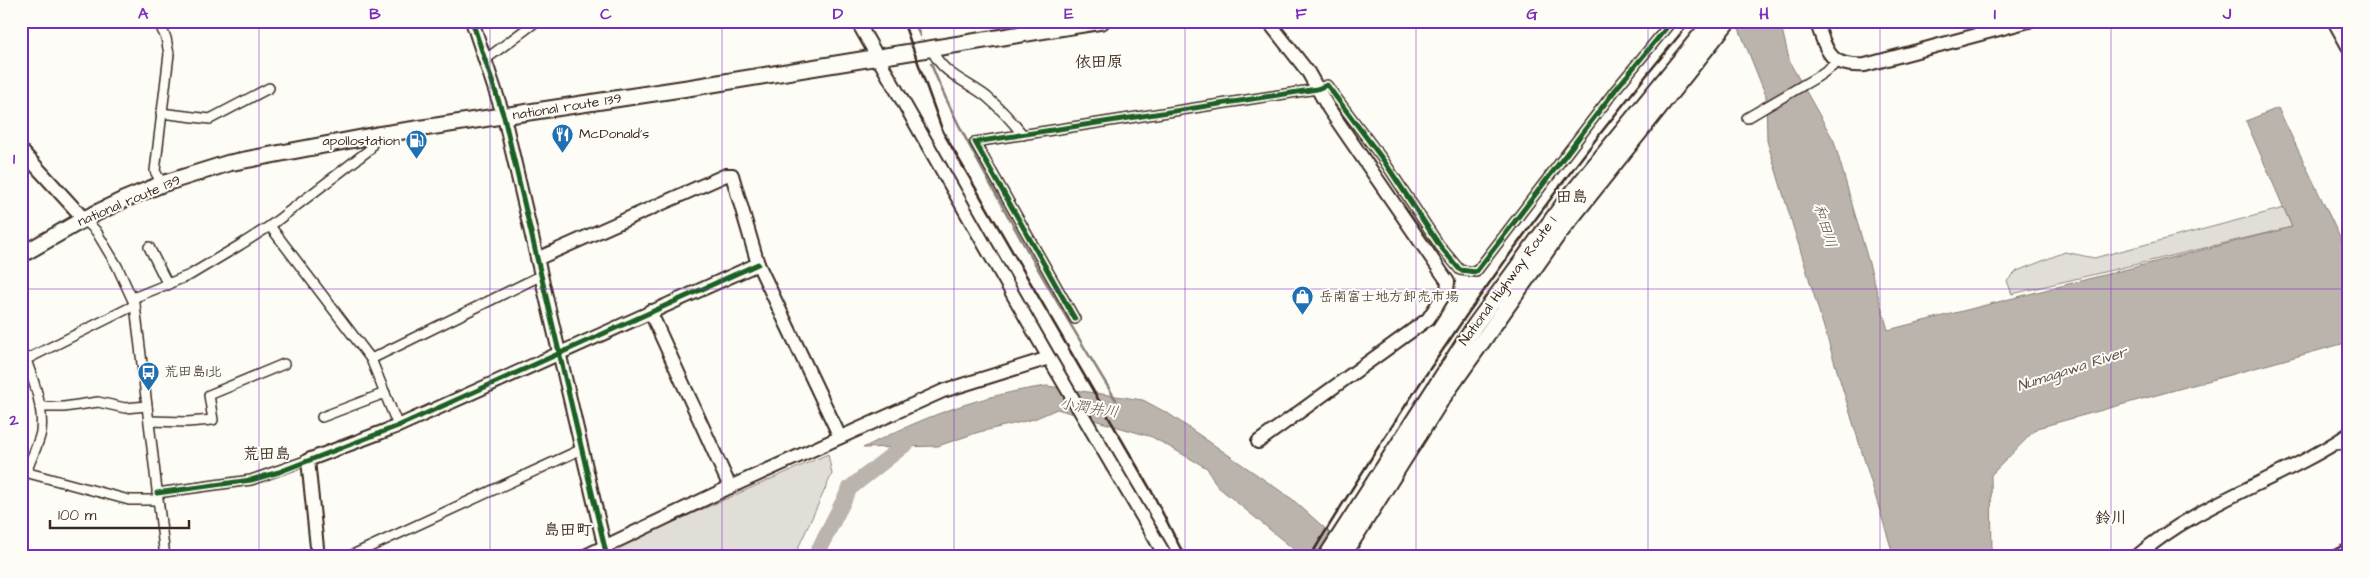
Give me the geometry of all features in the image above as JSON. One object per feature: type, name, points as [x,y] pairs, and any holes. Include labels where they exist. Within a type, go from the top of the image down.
[{"type":"highway","name":"national route 139","points":[[21,255],[84,219],[162,184],[229,163],[377,136],[1102,21]]},
{"type":"highway","name":"National Highway Route 1","points":[[1326,557],[1476,324],[1565,202],[1712,21]]},
{"type":"highway","name":"National Highway Route 1","points":[[1342,557],[1441,400],[1556,237],[1728,21]]},
{"type":"street","points":[[158,21],[166,38],[169,54],[168,76],[161,113],[155,170],[162,184]]},
{"type":"street","points":[[472,21],[504,117],[539,258],[606,552]]},
{"type":"street","points":[[486,59],[537,21]]},
{"type":"street","points":[[857,21],[1049,358],[1166,557]]},
{"type":"street","points":[[1258,442],[1428,318],[1447,290],[1448,282],[1308,72],[1268,21]]},
{"type":"street","points":[[1075,319],[975,142],[1317,88],[1326,85],[1384,162],[1440,246],[1460,270],[1476,272],[1616,89],[1672,21]]},
{"type":"street","points":[[1816,21],[1827,50],[1838,63],[1850,66],[1865,65],[2029,21]]},
{"type":"street","points":[[2334,21],[2349,48]]},
{"type":"street","points":[[932,49],[938,64],[986,96],[1006,114],[1023,134]]},
{"type":"street","points":[[1747,118],[1838,63]]},
{"type":"street","points":[[161,113],[210,119],[270,88]]},
{"type":"street","points":[[377,136],[369,150],[270,226],[190,275],[134,302],[24,361],[35,384],[40,407],[40,432],[24,472],[129,500],[251,480],[398,426],[758,264]]},
{"type":"street","points":[[23,154],[100,238],[120,271],[134,302],[164,557]]},
{"type":"street","points":[[539,258],[726,175],[732,175],[758,264],[840,437]]},
{"type":"street","points":[[270,226],[371,359],[398,426]]},
{"type":"street","points":[[149,247],[168,285]]},
{"type":"street","points":[[371,359],[542,275]]},
{"type":"street","points":[[650,311],[730,487]]},
{"type":"street","points":[[583,557],[606,552],[730,487],[944,391],[1049,358]]},
{"type":"street","points":[[149,421],[187,422],[213,420],[209,395],[284,364]]},
{"type":"street","points":[[322,417],[385,393]]},
{"type":"street","points":[[40,407],[64,407],[98,402],[125,408],[147,406]]},
{"type":"street","points":[[2136,557],[2158,537],[2243,489],[2333,445],[2349,434]]},
{"type":"street","points":[[2333,445],[2349,444]]},
{"type":"street","points":[[348,557],[582,449]]},
{"type":"street","points":[[308,460],[318,557]]},
{"type":"shaded area","points":[[2284,208],[2292,227],[2012,294],[2007,281],[2017,271],[2065,252],[2094,258]]},
{"type":"shaded area","points":[[828,454],[832,474],[794,557],[613,557],[612,549]]},
{"type":"water","points":[[1736,21],[1780,21],[1790,63],[1834,141],[1888,330],[2292,227],[2246,121],[2278,108],[2344,246],[2349,244],[2349,342],[2037,428],[1991,475],[1992,557],[1894,557],[1767,141],[1766,96]]},
{"type":"water","points":[[1047,386],[1143,400],[1169,414],[1292,499],[1357,557],[1303,557],[1217,486],[1207,468],[1152,437],[1057,409],[1034,419],[979,432],[938,446],[863,448],[908,426],[975,401]]},
{"type":"waterway","points":[[914,21],[920,36]]},
{"type":"waterway","points":[[931,64],[956,119],[984,172],[1044,280],[1116,400]]},
{"type":"waterway","name":"小潤井川","points":[[815,557],[850,488],[917,435]]},
{"type":"railway","points":[[903,21],[943,132],[1152,492],[1185,557]]},
{"type":"railway","points":[[1310,557],[1397,418],[1490,282],[1588,150],[1691,21]]},
{"type":"railway","points":[[2321,557],[2349,542]]},
{"type":"cycle path","points":[[472,21],[504,117],[607,557]]},
{"type":"cycle path","points":[[1075,319],[975,142],[1317,89],[1327,85],[1384,161],[1440,246],[1460,270],[1476,272],[1616,89],[1672,21]]},
{"type":"cycle path","points":[[157,493],[251,480],[279,472],[398,426],[758,264]]},
{"type":"place","name":"McDonald's","points":[[563,153]]},
{"type":"place","name":"apollostation","points":[[416,160]]},
{"type":"place","name":"岳南富士地方卸売市場","points":[[1303,316]]},
{"type":"place","name":"荒田島1北","points":[[148,391]]},
{"type":"district","name":"依田原","points":[[1099,62]]},
{"type":"district","name":"田島","points":[[1572,197]]},
{"type":"district","name":"荒田島","points":[[267,454]]},
{"type":"district","name":"鈴川","points":[[2111,518]]},
{"type":"district","name":"島田町","points":[[568,530]]},
{"type":"water label","name":"和田川","points":[[1825,226]]},
{"type":"water label","name":"Numagawa River","points":[[2072,369]]}]
